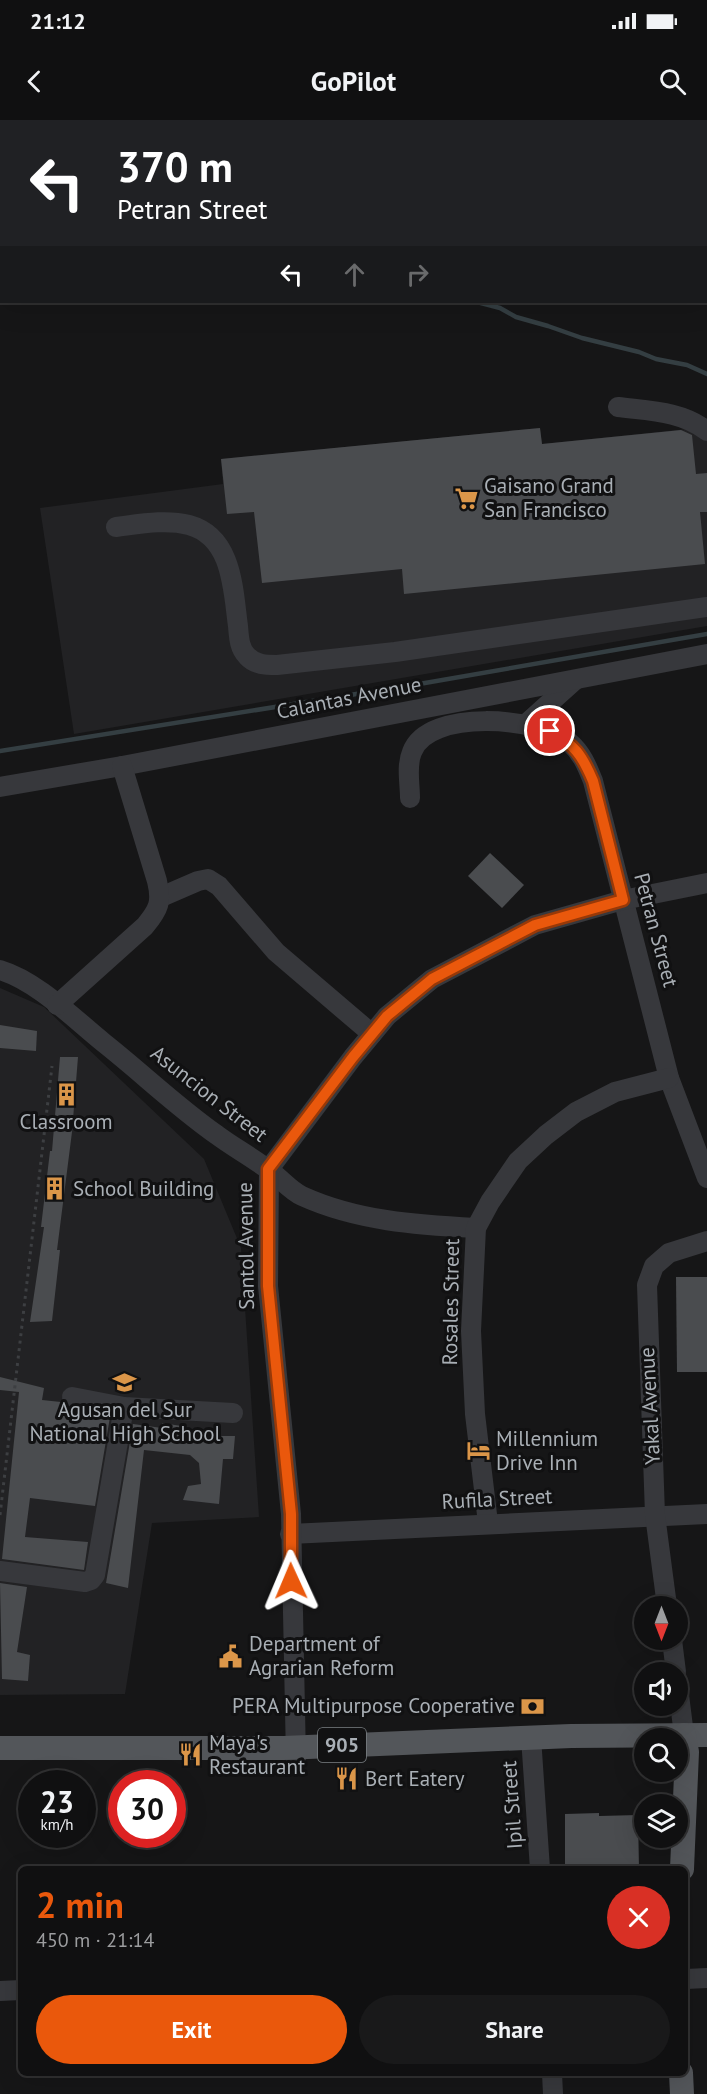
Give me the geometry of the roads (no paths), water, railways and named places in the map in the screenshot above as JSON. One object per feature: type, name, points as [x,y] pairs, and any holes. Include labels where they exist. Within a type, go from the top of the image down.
[{"type":"main road","name":"905","points":[[531,1743],[634,1750]]},
{"type":"main road","name":"905","points":[[0,1760],[296,1753],[531,1743],[693,1745]]},
{"type":"main road","points":[[682,1866],[693,1745]]},
{"type":"main road","name":"905","points":[[0,1748],[296,1753]]},
{"type":"main road","points":[[681,2076],[682,2094]]},
{"type":"street","points":[[618,407],[682,417],[698,423],[707,431]]},
{"type":"street","points":[[116,527],[171,522],[192,526],[213,538],[226,559],[230,573],[240,646],[248,657],[259,664],[276,665],[395,652],[707,607]]},
{"type":"street","name":"Calantas Avenue","points":[[0,786],[122,766],[707,654]]},
{"type":"street","points":[[526,724],[575,680]]},
{"type":"street","name":"Petran Street","points":[[410,798],[411,752],[424,737],[440,729],[489,720],[526,724],[550,731],[568,741],[583,757],[593,781],[669,1078],[707,1178]]},
{"type":"street","points":[[57,1005],[145,926],[156,912],[160,897],[122,766]]},
{"type":"street","points":[[160,897],[208,879],[219,886],[276,952],[372,1034]]},
{"type":"street","name":"Santol Avenue","points":[[296,1753],[290,1503],[268,1286],[268,1169],[387,1016],[432,979],[535,925],[623,900],[707,883]]},
{"type":"street","name":"Asuncion Street","points":[[0,970],[29,982],[201,1123],[268,1169],[299,1195],[374,1219],[421,1226],[476,1228]]},
{"type":"street","name":"Rosales Street","points":[[488,1523],[475,1414],[471,1331],[476,1228],[490,1202],[518,1161],[546,1135],[576,1112],[615,1092],[669,1078]]},
{"type":"street","name":"Yakal Avenue","points":[[666,1596],[655,1515],[646,1312],[647,1285],[654,1266],[669,1253],[707,1241]]},
{"type":"street","points":[[72,1397],[124,1407],[233,1413]]},
{"type":"street","points":[[0,1571],[85,1582],[91,1580],[95,1575],[124,1407]]},
{"type":"street","name":"Rufila Street","points":[[290,1534],[707,1514]]},
{"type":"street","points":[[686,1716],[693,1745]]},
{"type":"street","name":"Ipil Street","points":[[531,1743],[540,1866]]},
{"type":"street","points":[[688,1979],[707,1978]]},
{"type":"street","points":[[0,1991],[18,1990]]},
{"type":"street","points":[[552,2076],[553,2094]]},
{"type":"waterway","points":[[481,303],[582,338],[639,352],[656,359],[687,365],[707,374]]},
{"type":"waterway","points":[[0,751],[425,683],[707,634]]},
{"type":"place","name":"Gaisano Grand San Francisco","points":[[466,498]]},
{"type":"place","name":"Classroom","points":[[66,1094]]},
{"type":"place","name":"School Building","points":[[55,1189]]},
{"type":"place","name":"Agusan del Sur National High School","points":[[125,1382]]},
{"type":"place","name":"Millennium Drive Inn","points":[[478,1451]]},
{"type":"place","name":"Department of Agrarian Reform","points":[[231,1656]]},
{"type":"place","name":"PERA Multipurpose Cooperative","points":[[533,1706]]},
{"type":"place","name":"Maya's Restaurant","points":[[191,1755]]},
{"type":"place","name":"Bert Eatery","points":[[347,1779]]}]
